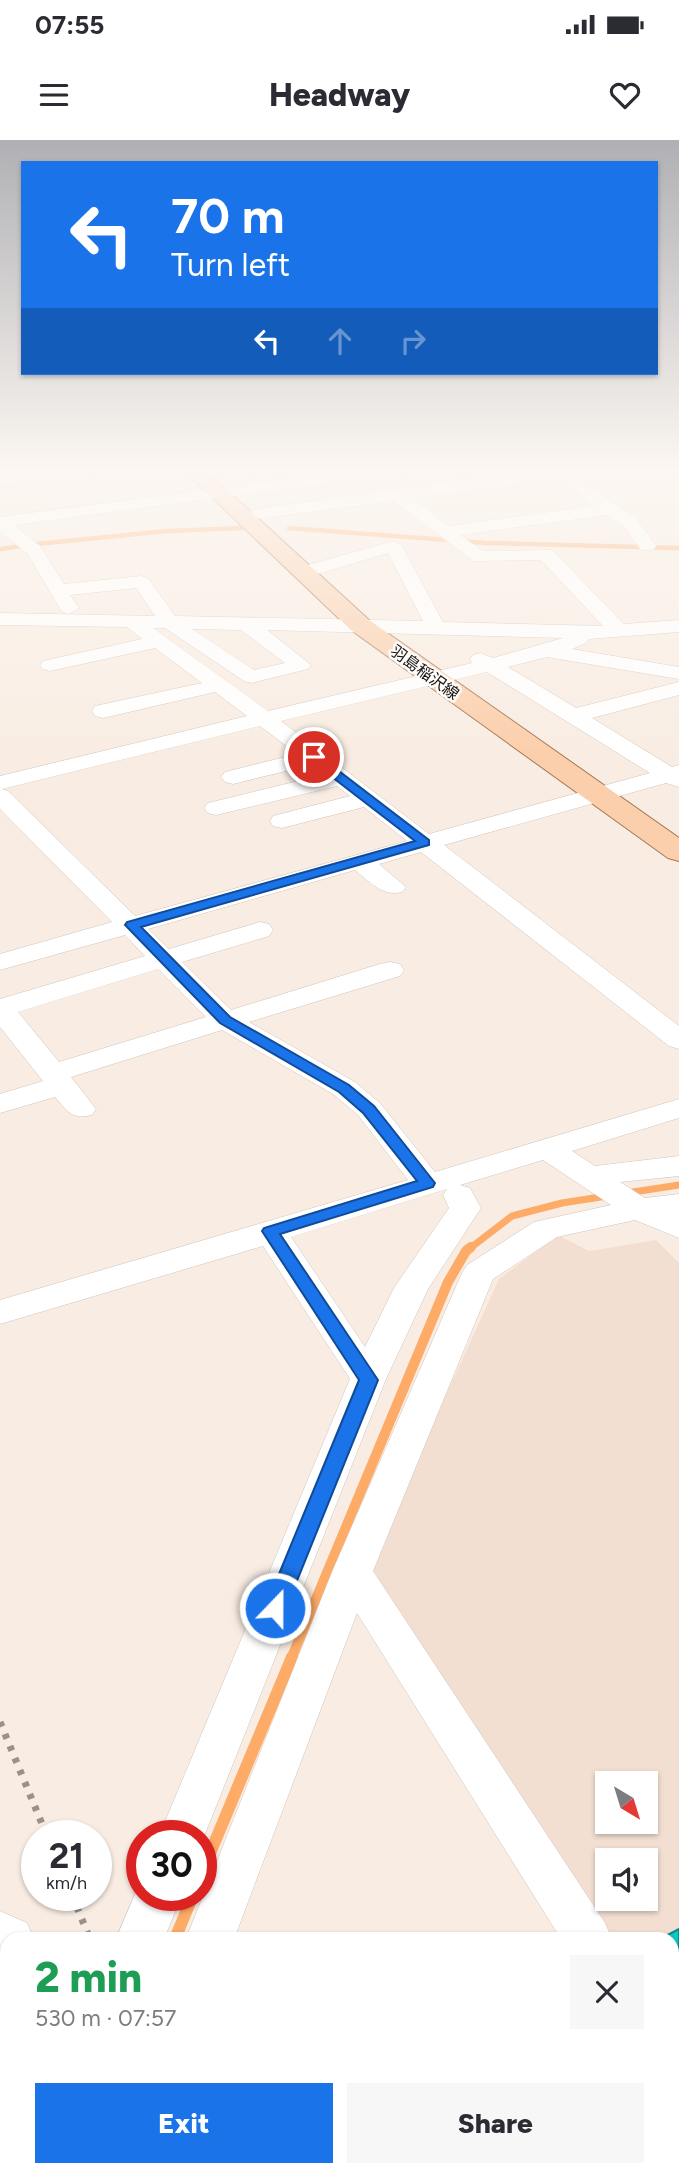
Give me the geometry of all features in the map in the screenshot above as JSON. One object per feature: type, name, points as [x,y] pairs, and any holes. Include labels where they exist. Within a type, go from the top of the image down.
[{"type":"main road","name":"羽島稲沢線","points":[[302,563],[370,626],[439,676],[605,791],[679,836]]},
{"type":"main road","name":"羽島稲沢線","points":[[309,563],[370,626]]},
{"type":"main road","name":"羽島稲沢線","points":[[605,791],[679,852]]},
{"type":"street","points":[[42,563],[75,618]]},
{"type":"street","points":[[315,569],[335,563]]},
{"type":"street","points":[[401,563],[432,627],[573,716],[676,776]]},
{"type":"street","points":[[555,563],[618,630]]},
{"type":"street","points":[[58,590],[141,582],[165,631],[219,685],[679,1040]]},
{"type":"street","points":[[0,619],[75,618],[132,622],[165,631],[251,677],[301,665],[246,624]]},
{"type":"street","points":[[50,665],[165,631],[246,624],[593,633],[679,626]]},
{"type":"street","points":[[0,782],[439,676],[492,666],[549,651],[593,633]]},
{"type":"street","points":[[549,651],[679,673]]},
{"type":"street","points":[[103,711],[219,685]]},
{"type":"street","points":[[573,716],[679,688]]},
{"type":"street","points":[[203,733],[234,764],[314,757]]},
{"type":"street","points":[[0,962],[605,791],[676,776]]},
{"type":"street","points":[[216,808],[341,778]]},
{"type":"street","points":[[0,796],[225,1020],[344,1088],[369,1109],[427,1183]]},
{"type":"street","points":[[282,821],[368,799]]},
{"type":"street","points":[[359,861],[393,887]]},
{"type":"street","points":[[81,1109],[57,1079],[10,1035],[0,1008],[260,930]]},
{"type":"street","points":[[0,1104],[57,1079],[225,1020],[390,970]]},
{"type":"street","points":[[0,1312],[679,1108]]},
{"type":"street","points":[[548,1149],[615,1193],[679,1228]]},
{"type":"street","points":[[213,1932],[352,1572],[479,1273],[546,1229],[615,1193],[679,1166]]},
{"type":"street","points":[[615,1193],[679,1203]]},
{"type":"street","points":[[189,1820],[368,1380],[411,1288],[465,1208],[459,1195]]},
{"type":"street","points":[[270,1231],[368,1380]]},
{"type":"street","points":[[352,1572],[583,1932]]},
{"type":"street","points":[[143,1932],[151,1911]]},
{"type":"path","points":[[0,1722],[40,1820]]},
{"type":"path","points":[[79,1911],[87,1932]]},
{"type":"shaded area","points":[[558,1235],[589,1251],[656,1240],[679,1263],[679,1932],[599,1932],[365,1572],[499,1279]]},
{"type":"waterway","points":[[627,1193],[679,1185]]},
{"type":"waterway","points":[[469,1249],[512,1216],[562,1203],[607,1196]]},
{"type":"waterway","points":[[291,1659],[448,1282],[471,1247]]},
{"type":"waterway","points":[[217,1837],[292,1657]]},
{"type":"waterway","points":[[178,1932],[186,1911]]},
{"type":"route","points":[[275,1608],[368,1380],[270,1231],[427,1183],[369,1109],[344,1088],[225,1020],[132,925],[425,842],[314,757]]}]
